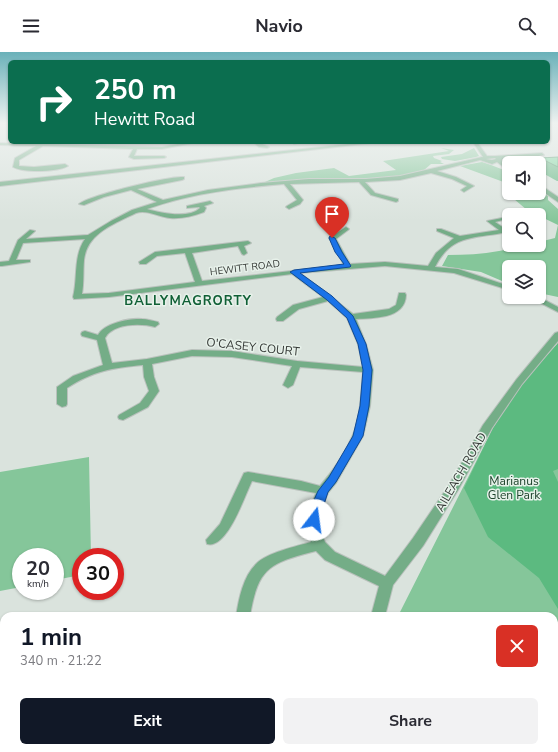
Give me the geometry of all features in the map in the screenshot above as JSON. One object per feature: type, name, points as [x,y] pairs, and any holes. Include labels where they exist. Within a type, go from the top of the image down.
[{"type":"street","points":[[23,156],[17,159],[16,167],[26,170],[41,170],[65,166]]},
{"type":"street","points":[[131,156],[134,158],[164,157]]},
{"type":"street","points":[[213,158],[239,156]]},
{"type":"street","points":[[0,184],[245,156]]},
{"type":"street","points":[[488,156],[502,165]]},
{"type":"street","points":[[22,241],[90,237],[122,217],[161,201],[224,189],[286,183],[361,181],[400,178],[462,163],[525,156]]},
{"type":"street","points":[[431,171],[447,175],[471,186],[464,190]]},
{"type":"street","points":[[82,204],[102,196],[131,188],[182,178]]},
{"type":"street","points":[[361,181],[373,196],[387,197],[396,200]]},
{"type":"street","points":[[286,183],[300,200],[298,203],[289,207]]},
{"type":"street","points":[[131,188],[161,201]]},
{"type":"street","points":[[546,191],[558,200]]},
{"type":"street","points":[[189,206],[210,203]]},
{"type":"street","points":[[141,209],[166,217],[178,217],[202,212],[203,208],[200,205]]},
{"type":"street","points":[[502,218],[490,221],[502,228]]},
{"type":"street","points":[[22,228],[44,234]]},
{"type":"street","points":[[346,229],[332,238],[338,252],[348,266]]},
{"type":"street","points":[[439,230],[459,238]]},
{"type":"street","points":[[12,263],[16,249],[26,234],[32,231]]},
{"type":"street","points":[[431,268],[438,254],[459,238],[502,232]]},
{"type":"street","name":"HEWITT ROAD","points":[[90,237],[81,252],[79,263],[79,291],[77,298],[348,266],[385,264],[455,271],[502,286]]},
{"type":"street","points":[[143,262],[155,254],[248,243]]},
{"type":"street","points":[[240,244],[244,253]]},
{"type":"street","points":[[188,251],[199,284]]},
{"type":"street","points":[[2,264],[28,261]]},
{"type":"street","points":[[294,272],[329,298],[351,317],[362,344],[368,370],[365,406],[358,436],[332,480],[323,491],[316,507],[314,530],[319,545],[330,556],[387,583]]},
{"type":"street","points":[[351,317],[376,315],[396,310],[402,302],[402,295]]},
{"type":"street","points":[[280,319],[296,307],[329,298]]},
{"type":"street","points":[[546,299],[558,301]]},
{"type":"street","points":[[546,304],[558,310]]},
{"type":"street","points":[[108,366],[101,338],[104,332],[113,326],[142,321],[155,324]]},
{"type":"street","points":[[85,334],[101,338]]},
{"type":"street","name":"AILEACH ROAD","points":[[379,612],[387,583],[418,542],[454,487],[487,427],[519,382],[558,335]]},
{"type":"street","name":"O'CASEY COURT","points":[[62,404],[62,387],[76,378],[108,366],[147,362],[192,353],[232,354],[297,364],[368,370]]},
{"type":"street","points":[[123,417],[144,405],[154,391],[149,377],[147,362]]},
{"type":"street","points":[[288,385],[297,364]]},
{"type":"street","points":[[212,540],[225,527],[248,476],[301,485],[323,491]]},
{"type":"street","points":[[244,612],[247,590],[262,566],[305,548],[319,545]]},
{"type":"green space","points":[[418,156],[436,156],[433,156],[434,158],[442,161],[440,162],[444,164],[431,164],[423,171],[405,176],[374,179],[265,182],[274,178],[296,173],[334,168],[349,176],[396,170],[383,161]]},
{"type":"green space","points":[[479,156],[455,161],[442,159],[441,157]]},
{"type":"green space","points":[[482,162],[491,165],[502,169],[502,181],[460,166]]},
{"type":"green space","points":[[546,195],[548,196],[548,200],[558,209],[558,225],[546,219],[546,208],[525,208],[515,200],[546,200]]},
{"type":"green space","points":[[558,225],[558,297],[546,294],[546,260],[502,260],[502,281],[481,272],[442,266],[448,255],[467,255],[502,250],[502,252],[546,252],[546,240],[555,238]]},
{"type":"green space","points":[[558,343],[558,612],[400,612],[493,428]]},
{"type":"green space","name":"Marianus Glen Park","points":[[558,343],[558,469],[553,471],[558,482],[558,609],[539,578],[488,537],[464,488],[493,428],[522,383]]},
{"type":"green space","points":[[89,457],[91,548],[72,548],[72,577],[64,578],[64,548],[12,548],[12,589],[0,591],[0,472]]},
{"type":"building","points":[[558,157],[558,167],[546,161],[546,158]]},
{"type":"district","name":"BALLYMAGRORTY","points":[[188,301]]},
{"type":"route","points":[[314,520],[316,507],[323,491],[332,480],[358,436],[365,406],[368,370],[362,344],[351,317],[329,298],[294,272],[348,266],[338,252],[332,238]]}]
